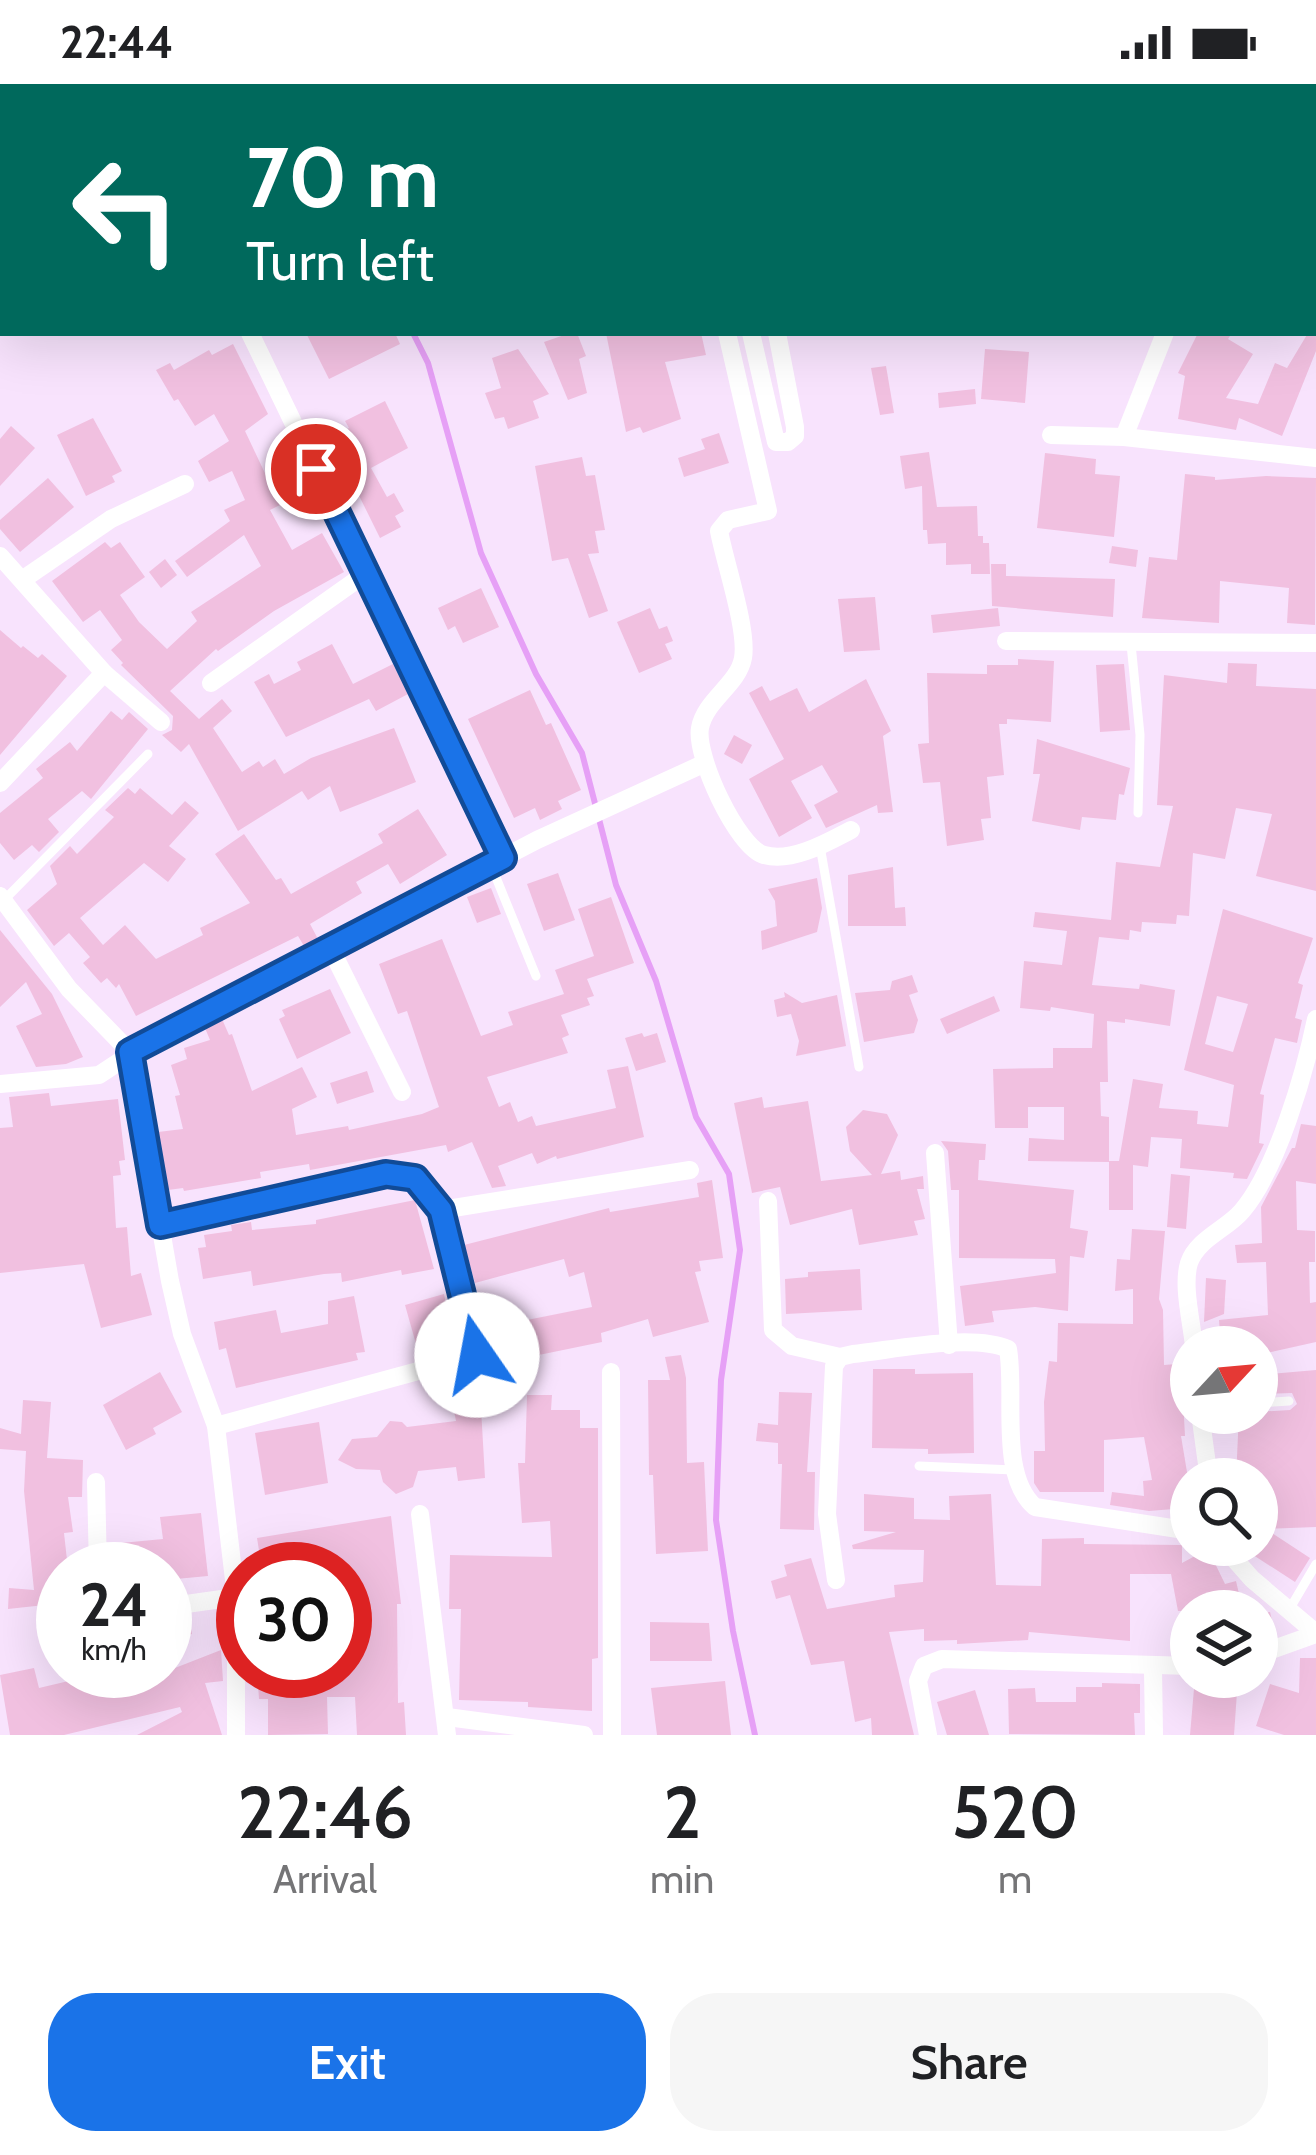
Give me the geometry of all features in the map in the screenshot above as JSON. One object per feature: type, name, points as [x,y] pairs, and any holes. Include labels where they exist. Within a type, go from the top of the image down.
[{"type":"street","points":[[251,336],[497,861]]},
{"type":"street","points":[[728,336],[768,511],[728,520],[719,531],[738,608],[743,660],[700,727],[703,764],[753,850],[769,857],[820,846],[851,830]]},
{"type":"street","points":[[752,336],[766,410],[776,442],[782,443],[795,436],[795,428],[777,336]]},
{"type":"street","points":[[1124,437],[1165,336]]},
{"type":"street","points":[[1051,435],[1124,437],[1316,458]]},
{"type":"street","points":[[22,580],[111,519],[185,484]]},
{"type":"street","points":[[0,556],[104,673],[161,722]]},
{"type":"street","points":[[212,683],[365,574]]},
{"type":"street","points":[[1006,641],[1316,643]]},
{"type":"street","points":[[0,783],[104,673]]},
{"type":"street","points":[[0,1084],[99,1075],[120,1064],[130,1052],[497,861],[703,764]]},
{"type":"street","points":[[2,898],[69,989],[130,1052],[182,1334],[216,1426],[230,1542]]},
{"type":"street","points":[[331,950],[402,1092]]},
{"type":"street","points":[[1193,1326],[1189,1263],[1200,1247],[1242,1212],[1258,1186],[1306,1067],[1316,1019]]},
{"type":"street","points":[[934,1153],[949,1345]]},
{"type":"street","points":[[441,1210],[690,1170]]},
{"type":"street","points":[[160,1225],[386,1174],[415,1178],[441,1210],[477,1355],[216,1426]]},
{"type":"street","points":[[768,1202],[773,1330],[792,1346],[840,1358],[949,1345],[997,1344],[1008,1349],[1014,1470],[1025,1498],[1035,1507],[1170,1528]]},
{"type":"street","points":[[836,1580],[827,1514],[834,1366],[840,1358]]},
{"type":"street","points":[[611,1372],[612,1735]]},
{"type":"street","points":[[96,1482],[97,1542]]},
{"type":"street","points":[[420,1514],[447,1726],[584,1735]]},
{"type":"street","points":[[1241,1566],[1316,1633],[1278,1647]]},
{"type":"street","points":[[928,1735],[918,1681],[924,1666],[942,1660],[1170,1667]]},
{"type":"street","points":[[1153,1668],[1154,1735]]},
{"type":"street","points":[[236,1698],[236,1735]]},
{"type":"lane","points":[[1131,644],[1140,735],[1138,813]]},
{"type":"lane","points":[[2,898],[148,754]]},
{"type":"lane","points":[[820,846],[859,1067]]},
{"type":"lane","points":[[497,861],[536,976]]},
{"type":"lane","points":[[1278,1401],[1289,1401]]},
{"type":"lane","points":[[919,1466],[1014,1470]]},
{"type":"lane","points":[[1289,1610],[1316,1564]]},
{"type":"building","points":[[308,336],[396,336],[400,344],[329,379]]},
{"type":"building","points":[[578,336],[586,356],[579,359],[587,393],[568,400],[544,342]]},
{"type":"building","points":[[607,336],[702,336],[706,355],[665,362],[681,419],[643,433],[640,427],[626,432]]},
{"type":"building","points":[[1196,336],[1230,336],[1253,354],[1226,398],[1258,404],[1275,363],[1287,368],[1306,336],[1316,336],[1316,351],[1282,436],[1239,418],[1236,430],[1178,419],[1185,376],[1178,373]]},
{"type":"building","points":[[233,344],[268,414],[245,431],[280,505],[270,510],[292,550],[322,533],[344,572],[216,649],[170,691],[199,719],[222,699],[232,711],[213,728],[242,772],[259,761],[263,767],[275,759],[284,774],[311,758],[394,728],[416,782],[340,812],[330,786],[308,800],[302,791],[238,831],[189,744],[181,752],[162,735],[172,730],[173,716],[121,665],[111,650],[122,640],[100,610],[83,622],[52,581],[105,542],[111,548],[120,542],[145,577],[120,595],[167,649],[197,621],[191,612],[261,566],[244,535],[187,577],[175,561],[230,521],[224,510],[245,500],[232,471],[209,482],[198,461],[229,441],[214,414],[195,426],[156,370],[170,363],[174,370],[209,350],[212,355]]},
{"type":"building","points":[[518,349],[549,394],[533,401],[539,418],[508,429],[504,417],[495,419],[485,393],[501,388],[492,358]]},
{"type":"building","points":[[985,349],[1029,352],[1025,403],[981,399]]},
{"type":"building","points":[[886,366],[894,413],[880,415],[871,368]]},
{"type":"building","points":[[975,389],[976,404],[939,408],[938,393]]},
{"type":"building","points":[[385,401],[408,448],[371,468],[387,497],[394,493],[404,511],[395,516],[401,527],[380,538],[330,437],[349,428],[345,421]]},
{"type":"building","points":[[93,418],[122,471],[112,476],[115,482],[86,496],[57,435]]},
{"type":"building","points":[[11,426],[35,448],[0,486],[0,439]]},
{"type":"building","points":[[719,433],[729,463],[684,477],[678,458],[705,449],[701,439]]},
{"type":"building","points":[[929,452],[937,507],[977,506],[978,536],[989,543],[990,574],[971,574],[971,564],[946,565],[946,543],[928,544],[922,486],[905,489],[900,456]]},
{"type":"building","points":[[1045,453],[1096,459],[1095,474],[1120,476],[1114,537],[1037,528]]},
{"type":"building","points":[[582,457],[586,476],[595,475],[605,530],[595,531],[599,553],[588,554],[608,611],[589,618],[568,558],[552,561],[535,466]]},
{"type":"building","points":[[1185,474],[1215,480],[1316,478],[1315,625],[1287,623],[1289,588],[1220,581],[1219,623],[1142,618],[1149,557],[1177,560]]},
{"type":"building","points":[[48,478],[74,507],[20,552],[0,529],[0,520]]},
{"type":"building","points":[[1112,546],[1138,550],[1136,567],[1109,563]]},
{"type":"building","points":[[165,559],[177,575],[161,588],[149,572]]},
{"type":"building","points":[[991,564],[1006,564],[1006,576],[1115,579],[1113,617],[992,606]]},
{"type":"building","points":[[481,588],[499,627],[463,643],[455,626],[448,630],[438,608]]},
{"type":"building","points":[[875,597],[880,650],[844,652],[838,599]]},
{"type":"building","points":[[650,608],[659,629],[667,626],[673,641],[665,644],[672,659],[639,673],[617,622]]},
{"type":"building","points":[[998,608],[1000,626],[933,633],[931,615]]},
{"type":"building","points":[[0,630],[38,658],[42,654],[67,676],[0,755]]},
{"type":"building","points":[[332,644],[353,684],[393,664],[408,694],[376,711],[369,699],[286,737],[254,682],[269,674],[274,684],[301,670],[297,662]]},
{"type":"building","points":[[1018,659],[1054,661],[1051,722],[1007,719],[1007,724],[999,724],[1004,775],[987,777],[991,818],[981,819],[984,840],[947,846],[940,782],[923,783],[918,744],[929,743],[927,673],[987,674],[987,665],[1018,665]]},
{"type":"building","points":[[1228,663],[1257,664],[1256,686],[1316,689],[1316,891],[1256,876],[1272,814],[1236,808],[1225,859],[1193,853],[1189,916],[1177,915],[1176,924],[1142,922],[1141,932],[1130,930],[1129,940],[1099,937],[1092,985],[1139,989],[1140,984],[1175,990],[1170,1026],[1107,1021],[1108,1082],[1100,1082],[1101,1116],[1109,1117],[1109,1161],[1119,1161],[1133,1079],[1163,1084],[1159,1108],[1198,1111],[1197,1124],[1228,1127],[1234,1085],[1184,1070],[1223,909],[1313,938],[1298,983],[1303,985],[1295,1018],[1302,1020],[1297,1043],[1275,1038],[1260,1094],[1264,1095],[1259,1143],[1264,1144],[1247,1179],[1233,1178],[1234,1173],[1180,1168],[1182,1139],[1151,1137],[1148,1167],[1133,1165],[1133,1210],[1109,1210],[1109,1162],[1028,1161],[1029,1138],[1064,1140],[1064,1107],[1028,1107],[1028,1128],[995,1128],[993,1069],[1053,1068],[1053,1048],[1092,1048],[1094,1014],[1020,1008],[1024,961],[1062,965],[1067,931],[1033,927],[1035,912],[1111,920],[1116,862],[1160,867],[1173,806],[1157,805],[1164,675],[1227,683]],"holes":[[[1217,996],[1248,1004],[1233,1052],[1205,1044]]]},
{"type":"building","points":[[1124,664],[1130,730],[1100,732],[1096,665]]},
{"type":"building","points":[[866,679],[891,731],[883,736],[893,812],[878,813],[877,805],[826,828],[814,805],[838,792],[822,765],[791,781],[812,818],[779,837],[749,779],[784,759],[749,693],[762,686],[770,701],[797,688],[809,712]]},
{"type":"building","points":[[530,690],[546,725],[551,723],[581,790],[558,801],[562,809],[540,820],[535,808],[514,818],[468,719]]},
{"type":"building","points":[[111,711],[122,720],[129,712],[148,729],[91,799],[82,791],[48,819],[59,832],[39,852],[32,845],[14,860],[0,843],[0,813],[43,778],[36,769],[70,742],[77,751]]},
{"type":"building","points":[[734,735],[752,745],[742,764],[724,754]]},
{"type":"building","points":[[1037,739],[1130,768],[1124,795],[1119,794],[1116,820],[1082,817],[1080,830],[1032,821],[1040,774],[1033,774]]},
{"type":"building","points":[[128,788],[135,794],[140,788],[172,815],[185,801],[199,813],[169,846],[186,859],[168,882],[144,863],[80,918],[103,945],[125,925],[156,959],[203,935],[200,928],[250,903],[215,854],[244,834],[291,894],[383,843],[378,834],[418,809],[447,855],[400,884],[388,864],[356,882],[362,893],[310,924],[318,939],[304,946],[298,936],[136,1016],[119,984],[116,988],[107,978],[101,983],[83,963],[90,957],[69,933],[54,946],[27,910],[57,884],[50,866],[70,846],[77,854],[114,817],[105,810]]},
{"type":"building","points":[[893,867],[895,908],[905,907],[906,926],[848,926],[848,875]]},
{"type":"building","points":[[558,873],[575,920],[544,931],[527,884]]},
{"type":"building","points":[[817,878],[822,908],[817,932],[762,950],[761,931],[777,926],[775,901],[768,889]]},
{"type":"building","points":[[491,888],[501,914],[477,923],[467,897]]},
{"type":"building","points":[[611,897],[634,963],[587,979],[594,996],[587,998],[590,1005],[561,1015],[569,1035],[562,1038],[568,1053],[487,1077],[499,1107],[510,1102],[518,1122],[532,1116],[536,1126],[616,1108],[607,1070],[628,1066],[644,1137],[537,1164],[532,1153],[498,1166],[506,1186],[492,1188],[472,1142],[448,1152],[446,1145],[168,1190],[158,1132],[183,1129],[171,1065],[187,1059],[184,1048],[210,1040],[205,1028],[222,1019],[252,1091],[302,1067],[317,1097],[292,1109],[296,1135],[348,1126],[349,1130],[422,1114],[439,1107],[407,1011],[398,1014],[379,964],[442,939],[481,1036],[513,1025],[508,1012],[564,994],[555,970],[594,956],[578,909]]},
{"type":"building","points":[[0,930],[52,994],[83,1057],[36,1067],[16,1026],[42,1014],[26,982],[0,1007]]},
{"type":"building","points":[[912,975],[918,992],[909,995],[918,1020],[914,1033],[864,1042],[855,993],[890,990],[892,981]]},
{"type":"building","points":[[330,989],[351,1033],[297,1059],[279,1019],[285,1016],[282,1010]]},
{"type":"building","points":[[784,992],[802,1003],[837,995],[846,1046],[796,1056],[799,1041],[791,1014],[777,1017],[774,1000],[785,997]]},
{"type":"building","points":[[994,996],[1000,1011],[947,1034],[940,1019]]},
{"type":"building","points":[[642,1033],[644,1037],[657,1033],[666,1062],[636,1071],[625,1038]]},
{"type":"building","points":[[367,1071],[374,1092],[337,1104],[330,1083]]},
{"type":"building","points":[[49,1093],[51,1106],[118,1099],[125,1160],[119,1161],[121,1175],[113,1176],[116,1228],[127,1227],[131,1276],[141,1273],[152,1315],[101,1328],[84,1264],[0,1273],[0,1128],[13,1127],[9,1097]]},
{"type":"building","points":[[762,1097],[764,1108],[808,1101],[821,1181],[872,1175],[850,1151],[846,1127],[863,1110],[887,1114],[898,1135],[881,1174],[900,1171],[901,1180],[923,1176],[924,1189],[917,1189],[925,1219],[914,1221],[918,1235],[859,1245],[852,1209],[790,1225],[780,1187],[752,1193],[734,1103]]},
{"type":"building","points":[[1301,1124],[1316,1126],[1316,1184],[1296,1181],[1297,1230],[1315,1231],[1315,1262],[1309,1262],[1316,1342],[1278,1350],[1278,1326],[1219,1326],[1219,1320],[1268,1315],[1266,1262],[1237,1263],[1235,1245],[1262,1243],[1261,1207],[1295,1148]]},
{"type":"building","points":[[941,1141],[986,1144],[978,1180],[1074,1190],[1070,1228],[1088,1231],[1084,1258],[1070,1256],[1068,1311],[1035,1307],[992,1311],[994,1322],[965,1326],[960,1286],[1056,1273],[1055,1259],[959,1258],[959,1190],[951,1190],[948,1151]]},
{"type":"building","points":[[1171,1174],[1190,1176],[1186,1229],[1167,1227]]},
{"type":"building","points":[[712,1180],[723,1258],[699,1261],[701,1271],[695,1272],[709,1322],[653,1337],[648,1319],[601,1333],[602,1342],[534,1356],[527,1320],[592,1307],[584,1272],[569,1277],[564,1259],[475,1283],[464,1245],[609,1208],[610,1212],[699,1197],[697,1183]]},
{"type":"building","points":[[415,1200],[434,1269],[402,1275],[401,1270],[342,1282],[341,1273],[324,1274],[253,1286],[251,1271],[203,1279],[198,1248],[206,1247],[204,1235],[232,1231],[231,1225],[251,1222],[252,1230],[316,1224],[316,1220]]},
{"type":"building","points":[[1132,1229],[1165,1231],[1159,1299],[1164,1365],[1170,1365],[1170,1434],[1185,1436],[1181,1436],[1185,1458],[1170,1458],[1170,1509],[1110,1505],[1112,1492],[1144,1496],[1143,1481],[1152,1480],[1144,1437],[1104,1440],[1104,1492],[1040,1492],[1034,1483],[1034,1451],[1045,1451],[1044,1402],[1049,1361],[1057,1362],[1058,1323],[1133,1324],[1133,1289],[1115,1291],[1117,1259],[1130,1260]]},
{"type":"building","points":[[860,1269],[862,1310],[786,1314],[785,1279],[808,1277],[808,1272]]},
{"type":"building","points":[[1206,1278],[1226,1280],[1224,1314],[1204,1322]]},
{"type":"building","points":[[444,1294],[454,1342],[418,1351],[405,1305]]},
{"type":"building","points":[[354,1296],[365,1352],[356,1353],[358,1360],[236,1388],[226,1348],[219,1350],[214,1322],[276,1310],[281,1333],[328,1324],[328,1301]]},
{"type":"building","points":[[681,1355],[686,1378],[687,1463],[704,1462],[708,1551],[656,1554],[648,1380],[670,1380],[665,1357]]},
{"type":"building","points":[[873,1369],[973,1373],[974,1453],[872,1448]]},
{"type":"building","points":[[1316,1370],[1316,1527],[1278,1529],[1278,1458],[1237,1458],[1238,1434],[1278,1434],[1278,1411],[1297,1404],[1292,1393],[1278,1393],[1278,1373]]},
{"type":"building","points":[[160,1372],[182,1412],[153,1428],[156,1434],[126,1450],[103,1405]]},
{"type":"building","points":[[779,1392],[812,1393],[807,1472],[815,1472],[814,1530],[780,1529],[778,1443],[756,1441],[758,1423],[778,1425]]},
{"type":"building","points":[[527,1395],[552,1395],[551,1410],[580,1410],[580,1428],[598,1428],[598,1658],[592,1659],[592,1711],[528,1707],[528,1702],[459,1700],[461,1609],[449,1609],[450,1555],[552,1557],[550,1521],[522,1523],[518,1463],[525,1463]]},
{"type":"building","points":[[23,1400],[51,1402],[47,1458],[83,1460],[82,1497],[68,1497],[73,1532],[64,1533],[65,1542],[36,1542],[36,1606],[8,1609],[9,1588],[34,1590],[24,1491],[26,1451],[0,1449],[0,1428],[21,1434]]},
{"type":"building","points":[[481,1408],[485,1478],[458,1481],[456,1467],[418,1471],[413,1487],[396,1494],[383,1482],[380,1470],[356,1469],[338,1460],[352,1439],[377,1437],[390,1421],[407,1427],[456,1421],[454,1411]]},
{"type":"building","points":[[319,1422],[328,1483],[265,1495],[255,1433]]},
{"type":"building","points":[[864,1494],[914,1498],[914,1519],[950,1520],[949,1496],[991,1494],[996,1585],[1041,1586],[1042,1539],[1084,1538],[1084,1544],[1170,1545],[1170,1566],[1216,1566],[1225,1584],[1236,1581],[1238,1590],[1174,1590],[1171,1574],[1130,1574],[1130,1641],[1029,1632],[1028,1640],[957,1644],[957,1640],[924,1641],[924,1629],[889,1632],[914,1735],[872,1735],[871,1718],[855,1722],[844,1661],[811,1665],[790,1595],[776,1599],[771,1581],[787,1576],[784,1565],[811,1558],[827,1609],[895,1597],[894,1585],[923,1582],[924,1550],[853,1549],[852,1545],[896,1532],[864,1531]]},
{"type":"building","points":[[201,1513],[208,1576],[192,1577],[192,1542],[132,1542],[163,1539],[160,1517]]},
{"type":"building","points":[[391,1516],[401,1604],[397,1604],[398,1703],[404,1702],[406,1735],[357,1735],[355,1698],[372,1698],[372,1542],[258,1542],[257,1538]]},
{"type":"building","points":[[1278,1537],[1310,1558],[1295,1582],[1270,1566],[1278,1566]]},
{"type":"building","points":[[650,1622],[709,1623],[712,1661],[650,1661]]},
{"type":"building","points":[[216,1652],[216,1682],[205,1683],[222,1735],[137,1735],[182,1712],[180,1707],[64,1735],[10,1735],[0,1675],[34,1668],[36,1698],[192,1698],[192,1661]]},
{"type":"building","points":[[1300,1658],[1316,1658],[1316,1735],[1284,1735],[1256,1726],[1265,1698],[1278,1698],[1278,1686],[1299,1693]]},
{"type":"building","points":[[725,1681],[731,1735],[657,1735],[651,1688]]},
{"type":"building","points":[[1102,1683],[1140,1684],[1135,1735],[1009,1734],[1008,1689],[1035,1688],[1036,1702],[1076,1702],[1076,1687],[1102,1687]]},
{"type":"building","points":[[975,1690],[989,1735],[947,1735],[937,1702]]},
{"type":"building","points":[[327,1698],[328,1734],[268,1735],[268,1699],[259,1699]]},
{"type":"building","points":[[1193,1698],[1237,1698],[1234,1735],[1190,1735]]},
{"type":"waterway","points":[[414,336],[428,363],[481,553],[536,674],[582,753],[616,885],[656,981],[696,1117],[729,1174],[740,1250],[721,1380],[716,1520],[755,1735]]},
{"type":"route","points":[[316,469],[503,858],[130,1052],[160,1225],[386,1174],[415,1178],[441,1210],[477,1355]]}]
